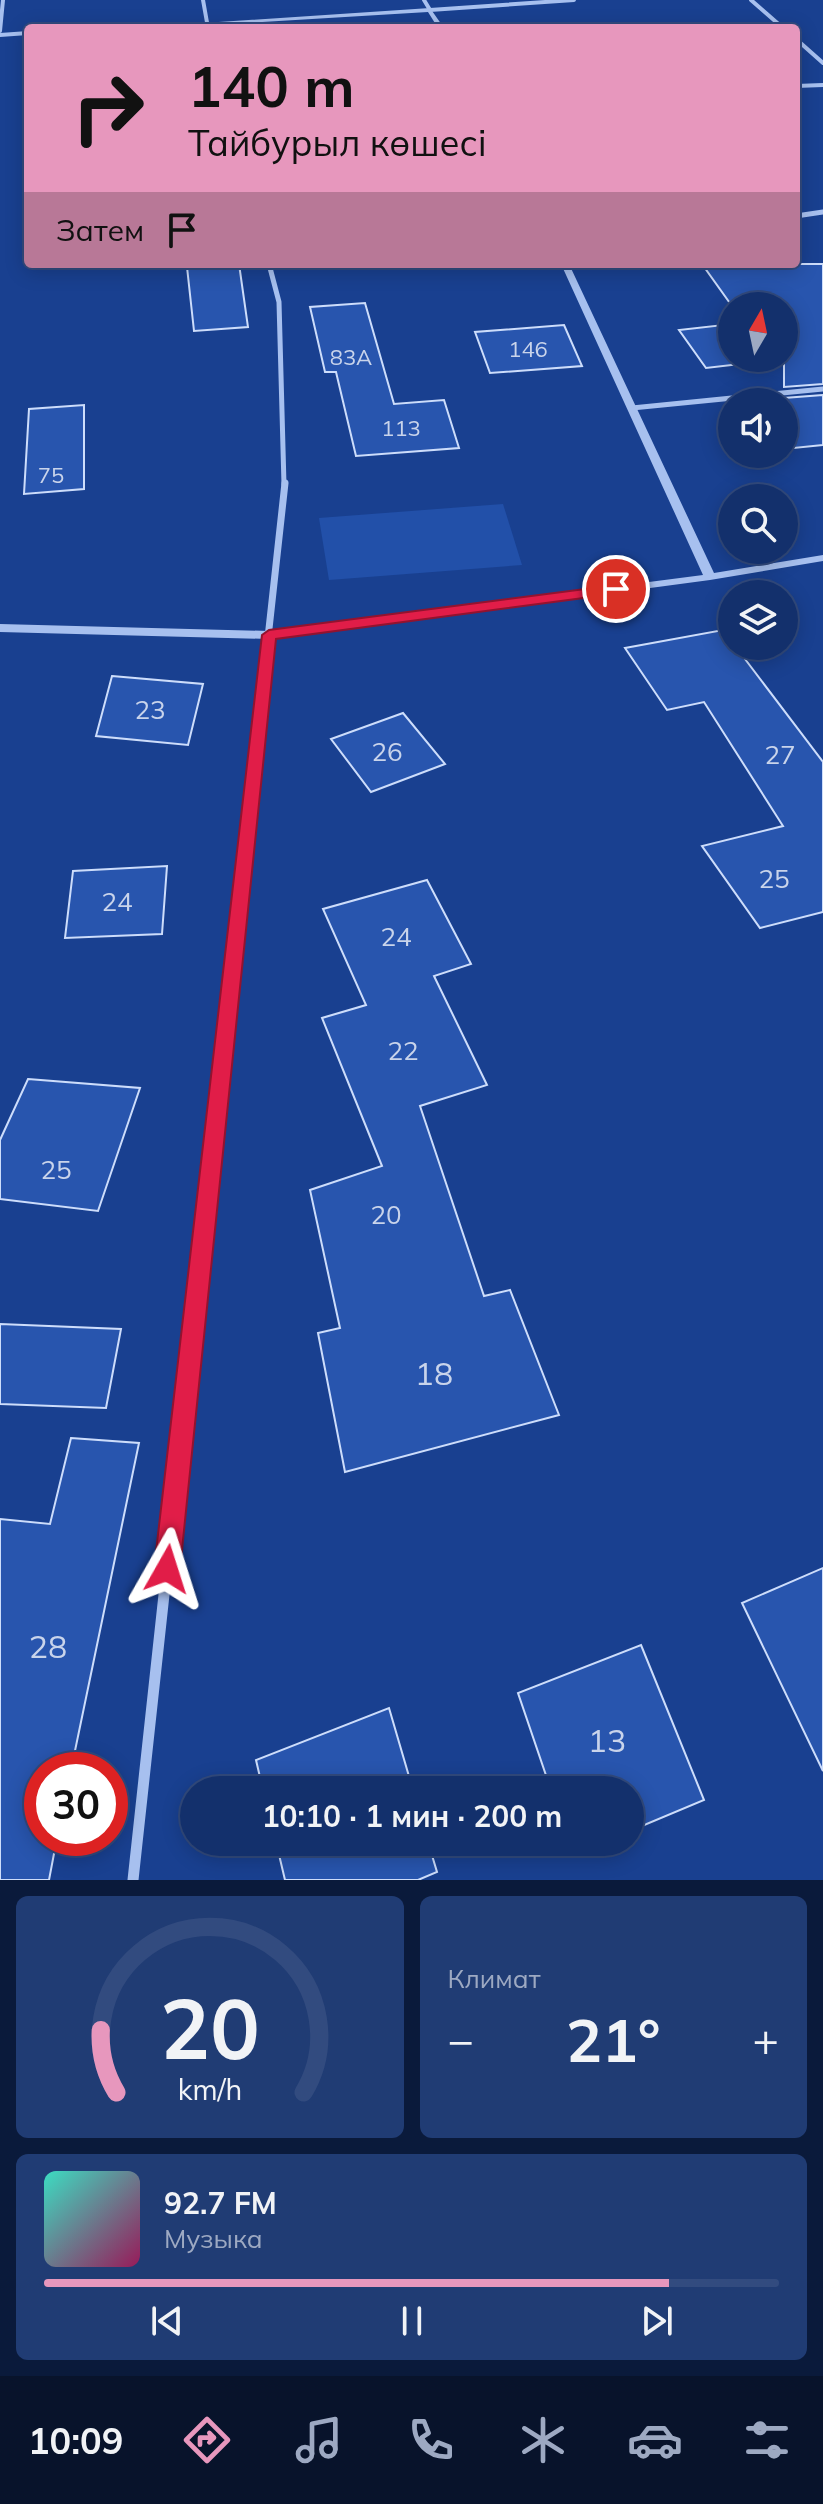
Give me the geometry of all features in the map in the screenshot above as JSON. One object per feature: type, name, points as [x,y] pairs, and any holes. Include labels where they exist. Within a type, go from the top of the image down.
[{"type":"street","points":[[3,0],[0,33],[24,33]]},
{"type":"street","points":[[203,0],[207,24]]},
{"type":"street","points":[[424,0],[439,24]]},
{"type":"street","points":[[235,24],[574,0]]},
{"type":"street","points":[[751,0],[778,24]]},
{"type":"street","points":[[800,43],[823,63]]},
{"type":"street","points":[[800,86],[823,85]]},
{"type":"street","points":[[800,215],[823,212]]},
{"type":"street","points":[[133,1880],[285,479],[279,302],[270,268]]},
{"type":"street","points":[[567,268],[710,577]]},
{"type":"street","points":[[632,408],[823,389]]},
{"type":"street","points":[[0,628],[269,635],[710,577],[823,558]]},
{"type":"shaded area","points":[[503,504],[522,565],[329,580],[319,518]]},
{"type":"building","points":[[800,264],[823,264],[823,384],[784,387],[784,372],[798,372],[798,292],[722,292],[705,268],[800,268]]},
{"type":"building","points":[[187,268],[240,268],[248,327],[194,331]]},
{"type":"building","points":[[365,303],[394,404],[444,400],[459,448],[356,456],[336,372],[325,372],[310,307]]},
{"type":"building","points":[[564,325],[582,366],[490,373],[475,332]]},
{"type":"building","points":[[718,326],[718,367],[706,368],[679,330]]},
{"type":"building","points":[[823,395],[823,445],[798,448],[798,397]]},
{"type":"building","points":[[84,405],[84,489],[24,494],[29,409]]},
{"type":"building","points":[[718,631],[718,660],[746,660],[823,762],[823,912],[760,928],[702,846],[783,826],[704,702],[667,710],[625,648]]},
{"type":"building","points":[[112,676],[203,684],[188,745],[96,736]]},
{"type":"building","points":[[403,713],[445,764],[371,792],[331,739]]},
{"type":"building","points":[[167,866],[162,934],[65,938],[73,871]]},
{"type":"building","points":[[427,880],[471,964],[434,976],[487,1085],[420,1106],[484,1296],[510,1290],[559,1415],[345,1472],[318,1333],[340,1328],[310,1190],[382,1166],[322,1018],[366,1005],[323,909]]},
{"type":"building","points":[[28,1079],[140,1088],[98,1211],[0,1199],[0,1140]]},
{"type":"building","points":[[0,1324],[121,1329],[106,1408],[0,1404]]},
{"type":"building","points":[[71,1438],[139,1443],[75,1752],[24,1752],[24,1856],[54,1856],[49,1880],[0,1880],[0,1519],[50,1524]]},
{"type":"building","points":[[823,1568],[823,1771],[742,1603]]},
{"type":"building","points":[[641,1645],[704,1800],[644,1825],[644,1776],[546,1776],[518,1693]]},
{"type":"building","points":[[389,1708],[409,1776],[260,1776],[256,1760]]},
{"type":"building","points":[[279,1856],[432,1856],[437,1872],[418,1880],[285,1880]]},
{"type":"route","points":[[167,1569],[269,635],[616,589]]}]
